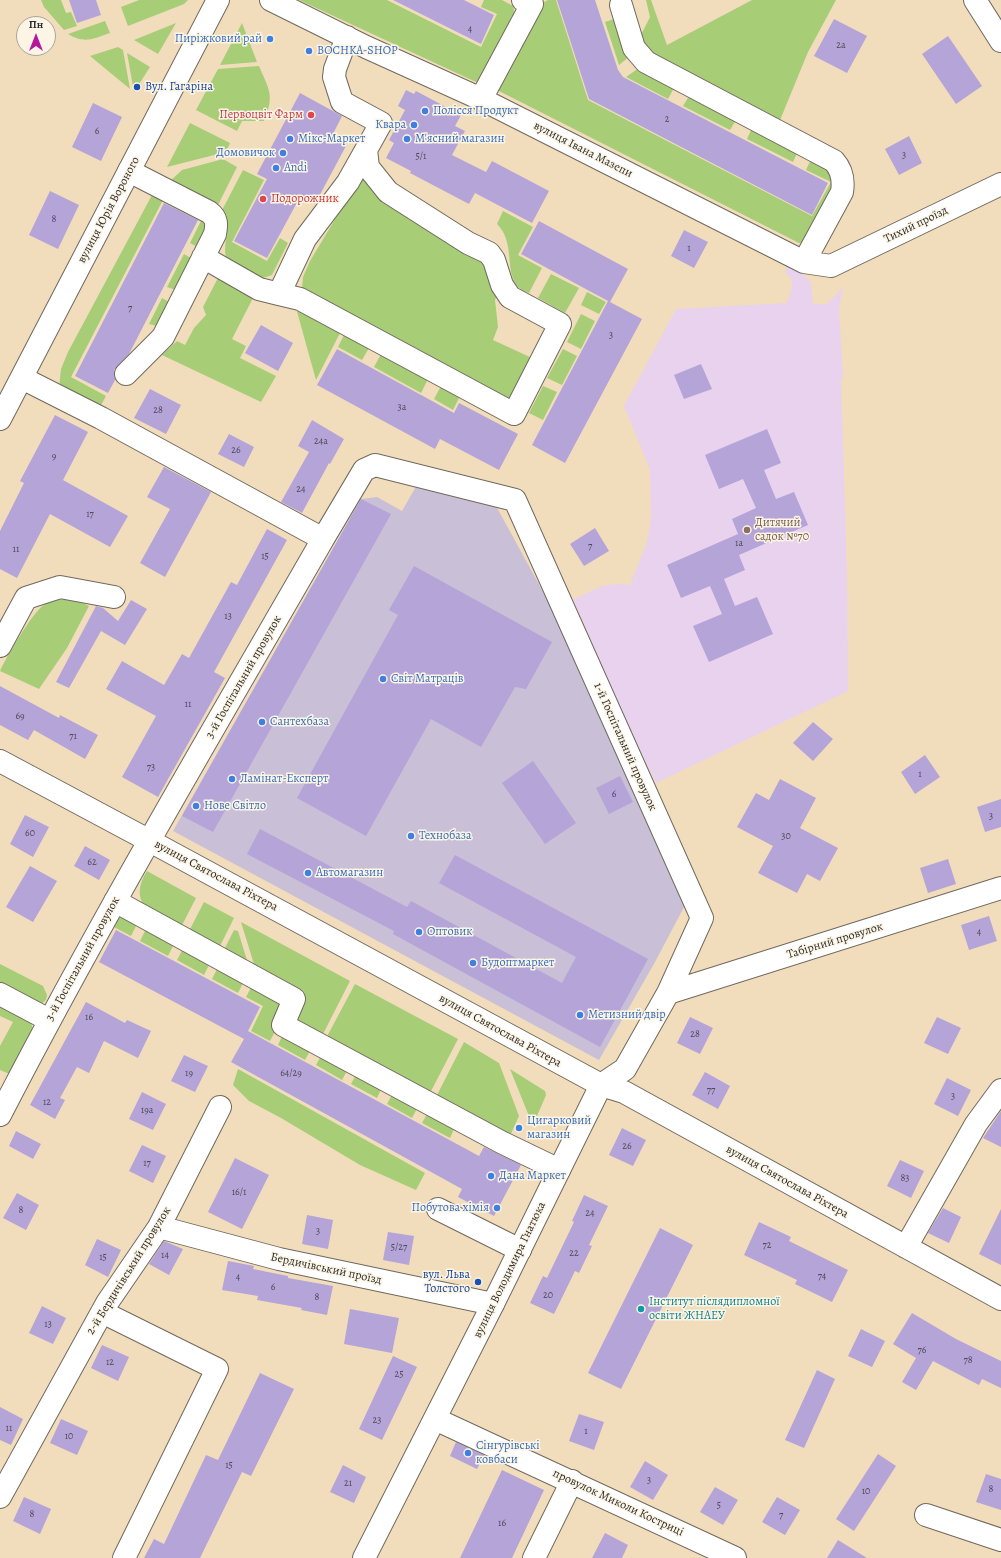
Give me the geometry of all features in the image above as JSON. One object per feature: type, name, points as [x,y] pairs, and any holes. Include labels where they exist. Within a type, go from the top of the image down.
[{"type":"street","name":"вулиця Юрія Вороного","points":[[0,419],[218,0]]},
{"type":"street","name":"вулиця Івана Мазепи","points":[[271,0],[481,99],[804,262],[831,266]]},
{"type":"street","points":[[481,99],[532,4],[523,0]]},
{"type":"street","points":[[975,0],[1001,42]]},
{"type":"street","points":[[621,5],[634,48],[640,57],[649,65],[834,161],[839,166],[844,182],[842,192],[804,262]]},
{"type":"street","points":[[279,294],[306,239],[348,182],[381,123],[342,102],[334,77],[335,69],[347,37]]},
{"type":"street","points":[[203,257],[260,289],[300,299],[514,414],[560,324],[510,297],[502,285],[494,260],[489,253],[468,243],[388,192],[368,167],[366,150]]},
{"type":"street","points":[[126,374],[163,337],[216,234],[216,221],[213,215],[129,171]]},
{"type":"street","name":"Тихий проїзд","points":[[831,266],[1001,184]]},
{"type":"street","points":[[22,378],[101,418],[323,539]]},
{"type":"street","name":"3-й Госпітальний провулок","points":[[0,1116],[49,1020],[148,840],[364,470],[375,465],[515,500]]},
{"type":"street","name":"1-й Госпітальний провулок","points":[[515,500],[702,918],[668,993]]},
{"type":"street","points":[[0,646],[26,598],[60,586],[114,597]]},
{"type":"street","name":"вулиця Святослава Ріхтера","points":[[0,762],[148,840],[601,1085],[624,1092],[1001,1299]]},
{"type":"street","name":"Табірний провулок","points":[[668,993],[1001,888]]},
{"type":"street","points":[[115,901],[294,999],[283,1025],[501,1142],[559,1170]]},
{"type":"street","points":[[601,1085],[625,1069],[668,993]]},
{"type":"street","points":[[0,994],[49,1020]]},
{"type":"street","name":"вулиця Володимира Гнатюка","points":[[364,1558],[493,1304],[601,1085]]},
{"type":"street","points":[[906,1247],[976,1124],[1001,1090]]},
{"type":"street","name":"2-й Бердичівський провулок","points":[[0,1497],[7,1466],[102,1312],[159,1227],[220,1107]]},
{"type":"street","points":[[438,1209],[520,1250]]},
{"type":"street","name":"Бердичівський проїзд","points":[[159,1227],[279,1260],[493,1304]]},
{"type":"street","points":[[102,1312],[217,1369],[124,1558]]},
{"type":"street","name":"провулок Миколи Костриці","points":[[435,1419],[572,1481],[735,1558]]},
{"type":"street","points":[[534,1558],[572,1481]]},
{"type":"street","points":[[926,1515],[1001,1540]]},
{"type":"shaded area","name":"Дитячий садок №70","points":[[788,264],[800,271],[811,283],[813,304],[827,304],[843,287],[839,308],[843,376],[841,381],[847,571],[848,691],[656,783],[564,604],[602,586],[617,584],[630,585],[647,542],[651,519],[650,470],[624,406],[676,309],[787,303],[792,287],[791,277],[785,273]]},
{"type":"shaded area","points":[[418,483],[495,504],[559,621],[686,899],[684,907],[655,962],[599,1060],[173,831],[361,499],[377,497],[402,511]]},
{"type":"green space","points":[[41,0],[61,0],[66,13],[71,12],[77,26],[64,30],[56,21],[56,16],[52,16],[44,7]]},
{"type":"green space","points":[[139,0],[188,0],[184,4],[128,26],[121,7]]},
{"type":"green space","points":[[299,0],[387,0],[481,47],[497,14],[481,7],[484,0],[502,0],[513,6],[515,14],[480,81],[476,82]]},
{"type":"green space","points":[[548,0],[556,0],[588,100],[812,216],[831,182],[806,170],[812,157],[827,165],[836,181],[802,243],[799,243],[499,91],[497,89],[537,6]]},
{"type":"green space","points":[[646,0],[651,0],[667,45],[752,0],[836,0],[808,52],[778,125],[650,59],[640,37],[650,17]]},
{"type":"green space","points":[[614,19],[630,56],[619,65],[605,22]]},
{"type":"green space","points":[[105,21],[110,33],[93,39],[79,39],[68,34]]},
{"type":"green space","points":[[176,23],[158,54],[134,40]]},
{"type":"green space","points":[[242,23],[257,62],[220,65]]},
{"type":"green space","points":[[118,47],[123,50],[130,89],[90,56]]},
{"type":"green space","points":[[127,53],[150,67],[134,92]]},
{"type":"green space","points":[[259,66],[266,81],[270,98],[264,121],[242,121],[237,131],[196,110],[218,69]]},
{"type":"green space","points":[[639,68],[674,88],[668,99],[626,77]]},
{"type":"green space","points":[[689,96],[736,120],[730,130],[683,106]]},
{"type":"green space","points":[[190,123],[230,143],[226,152],[167,167]]},
{"type":"green space","points":[[752,128],[798,151],[793,162],[747,139]]},
{"type":"green space","points":[[223,159],[237,167],[216,209],[167,184],[182,170]]},
{"type":"green space","points":[[243,170],[264,180],[232,242],[267,261],[280,238],[288,243],[272,275],[260,279],[226,259],[226,234],[219,216]]},
{"type":"green space","points":[[361,176],[485,261],[497,295],[495,300],[498,327],[493,340],[532,358],[509,406],[302,289],[303,277],[310,261]]},
{"type":"green space","points":[[159,192],[210,218],[212,221],[211,229],[202,246],[197,247],[190,243],[202,219],[163,200],[71,377],[106,396],[99,409],[59,388],[61,369],[68,352],[152,195]]},
{"type":"green space","points":[[503,211],[533,227],[518,255],[542,268],[529,293],[523,291],[516,284],[513,278],[506,239],[503,231],[497,224]]},
{"type":"green space","points":[[184,254],[191,258],[176,290],[167,287]]},
{"type":"green space","points":[[220,274],[255,294],[232,339],[246,346],[240,358],[276,376],[261,402],[162,355],[177,341],[185,345],[194,328],[206,315],[203,307]]},
{"type":"green space","points":[[551,274],[579,288],[565,313],[538,298]]},
{"type":"green space","points":[[587,292],[606,302],[599,314],[581,305]]},
{"type":"green space","points":[[162,298],[169,302],[157,326],[149,324]]},
{"type":"green space","points":[[296,308],[341,331],[316,380]]},
{"type":"green space","points":[[581,314],[595,321],[581,349],[567,342]]},
{"type":"green space","points":[[345,333],[369,348],[362,360],[338,347]]},
{"type":"green space","points":[[563,349],[577,356],[562,385],[547,378]]},
{"type":"green space","points":[[381,354],[428,379],[421,393],[374,367]]},
{"type":"green space","points":[[441,386],[460,396],[453,410],[434,399]]},
{"type":"green space","points":[[543,386],[557,392],[543,420],[529,413]]},
{"type":"green space","points":[[74,599],[89,606],[67,648],[39,689],[0,671],[20,635],[39,609],[55,600]]},
{"type":"green space","points":[[147,871],[196,898],[179,931],[153,914],[146,908],[142,901],[140,893],[141,883]]},
{"type":"green space","points":[[204,902],[234,918],[217,952],[187,935]]},
{"type":"green space","points":[[124,917],[139,920],[131,936],[112,926],[119,918]]},
{"type":"green space","points":[[241,922],[350,981],[320,1040],[289,1024],[301,999],[257,974]]},
{"type":"green space","points":[[148,925],[176,940],[168,956],[140,941]]},
{"type":"green space","points":[[234,930],[238,931],[250,970],[222,954]]},
{"type":"green space","points":[[185,945],[212,959],[204,975],[177,960]]},
{"type":"green space","points":[[220,963],[246,977],[238,993],[212,979]]},
{"type":"green space","points":[[0,964],[43,986],[47,995],[46,1000],[39,1006],[0,989]]},
{"type":"green space","points":[[254,982],[279,996],[283,1016],[270,1041],[251,1031],[263,1006],[246,997]]},
{"type":"green space","points":[[355,984],[458,1039],[428,1097],[324,1042]]},
{"type":"green space","points":[[4,1001],[31,1021],[33,1031],[12,1075],[0,1070],[0,1046],[13,1022],[0,1016],[0,1008]]},
{"type":"green space","points":[[284,1032],[312,1047],[305,1060],[278,1045]]},
{"type":"green space","points":[[464,1042],[499,1063],[519,1116],[509,1138],[435,1099]]},
{"type":"green space","points":[[323,1052],[349,1067],[342,1080],[316,1065]]},
{"type":"green space","points":[[238,1069],[425,1173],[416,1190],[360,1165],[281,1118],[249,1101],[233,1085]]},
{"type":"green space","points":[[510,1069],[545,1091],[546,1095],[537,1116],[529,1116]]},
{"type":"green space","points":[[358,1071],[383,1085],[377,1098],[351,1084]]},
{"type":"green space","points":[[394,1091],[419,1105],[412,1118],[387,1104]]},
{"type":"green space","points":[[429,1110],[456,1125],[450,1138],[422,1123]]},
{"type":"building","points":[[69,0],[96,0],[101,15],[77,23]]},
{"type":"building","points":[[393,0],[464,0],[494,15],[481,44]]},
{"type":"building","points":[[557,0],[595,0],[618,70],[623,77],[828,183],[812,215],[589,99]]},
{"type":"building","points":[[834,19],[867,36],[847,73],[814,56]]},
{"type":"building","points":[[948,36],[982,86],[956,104],[922,54]]},
{"type":"building","points":[[406,90],[414,94],[416,91],[461,115],[455,126],[465,131],[452,155],[486,172],[492,161],[549,191],[532,223],[475,193],[469,204],[410,173],[411,171],[386,158],[394,143],[389,140],[405,110],[398,106]]},
{"type":"building","points":[[300,93],[342,116],[332,136],[347,144],[315,204],[300,197],[267,258],[234,241],[267,179],[257,174]]},
{"type":"building","points":[[93,103],[122,117],[101,161],[72,147]]},
{"type":"building","points":[[909,136],[922,163],[899,175],[885,149]]},
{"type":"building","points":[[50,191],[79,205],[58,249],[29,235]]},
{"type":"building","points":[[164,203],[198,220],[129,354],[114,370],[115,380],[108,393],[75,376]]},
{"type":"building","points":[[539,221],[628,269],[610,302],[642,319],[565,463],[532,445],[608,301],[521,254]]},
{"type":"building","points":[[684,230],[708,242],[694,268],[671,256]]},
{"type":"building","points":[[261,325],[293,343],[278,371],[245,353]]},
{"type":"building","points":[[337,349],[454,413],[459,403],[518,434],[499,470],[440,439],[435,449],[317,385]]},
{"type":"building","points":[[701,364],[712,389],[684,399],[674,375]]},
{"type":"building","points":[[150,389],[181,405],[166,434],[134,418]]},
{"type":"building","points":[[55,415],[88,432],[63,480],[128,516],[110,547],[50,514],[17,578],[0,569],[0,531],[24,483],[20,481]]},
{"type":"building","points":[[312,420],[344,439],[302,513],[281,502],[309,452],[298,446]]},
{"type":"building","name":"Дитячий садок №70","points":[[767,429],[781,463],[764,470],[776,499],[794,492],[808,525],[739,555],[745,570],[724,579],[735,606],[757,597],[773,634],[709,662],[693,626],[722,614],[710,586],[681,598],[667,565],[738,534],[732,519],[756,508],[743,479],[719,489],[705,455]]},
{"type":"building","points":[[229,434],[254,447],[244,467],[218,454]]},
{"type":"building","points":[[164,467],[211,492],[165,577],[140,563],[170,509],[147,497]]},
{"type":"building","points":[[361,499],[391,514],[213,832],[182,816]]},
{"type":"building","points":[[595,528],[609,551],[584,566],[570,544]]},
{"type":"building","points":[[267,529],[287,540],[214,672],[225,678],[158,797],[122,777],[156,716],[106,689],[122,661],[164,685],[182,654],[189,658],[231,582],[237,585]]},
{"type":"building","points":[[414,566],[552,642],[526,689],[515,687],[481,747],[431,719],[366,836],[297,798],[398,615],[389,610]]},
{"type":"building","points":[[131,600],[147,609],[125,645],[101,631],[69,688],[56,682],[96,606],[103,608],[118,621]]},
{"type":"building","points":[[0,686],[59,718],[60,715],[98,735],[85,759],[34,730],[28,740],[0,725]]},
{"type":"building","points":[[813,722],[833,739],[813,761],[793,743]]},
{"type":"building","points":[[925,755],[940,777],[915,794],[901,772]]},
{"type":"building","points":[[533,761],[576,823],[545,844],[502,783]]},
{"type":"building","points":[[620,776],[633,802],[609,814],[596,788]]},
{"type":"building","points":[[780,779],[816,798],[800,828],[838,848],[820,881],[807,874],[797,893],[758,873],[773,846],[737,827],[756,793],[769,800]]},
{"type":"building","points":[[1001,799],[1001,827],[985,832],[977,807]]},
{"type":"building","points":[[25,815],[49,827],[33,857],[10,844]]},
{"type":"building","points":[[260,829],[407,907],[411,901],[562,983],[576,957],[439,883],[455,855],[648,959],[600,1047],[393,934],[394,931],[247,854]]},
{"type":"building","points":[[85,846],[110,860],[99,880],[74,866]]},
{"type":"building","points":[[948,859],[956,884],[928,893],[920,868]]},
{"type":"building","points":[[30,866],[57,881],[33,922],[6,907]]},
{"type":"building","points":[[989,916],[997,941],[969,950],[961,925]]},
{"type":"building","points":[[116,930],[260,1007],[248,1031],[479,1156],[484,1147],[521,1165],[494,1216],[458,1197],[462,1189],[231,1062],[244,1039],[99,962]]},
{"type":"building","points":[[86,1002],[125,1023],[127,1020],[151,1031],[138,1058],[104,1041],[89,1073],[77,1067],[60,1098],[65,1100],[55,1119],[30,1105]]},
{"type":"building","points":[[690,1017],[713,1028],[700,1054],[677,1043]]},
{"type":"building","points":[[937,1017],[961,1028],[948,1054],[924,1043]]},
{"type":"building","points":[[184,1055],[208,1066],[195,1092],[171,1081]]},
{"type":"building","points":[[705,1072],[730,1086],[718,1109],[692,1095]]},
{"type":"building","points":[[947,1078],[971,1090],[958,1116],[934,1104]]},
{"type":"building","points":[[142,1092],[166,1104],[153,1130],[129,1119]]},
{"type":"building","points":[[1001,1111],[1001,1147],[983,1138]]},
{"type":"building","points":[[622,1128],[646,1140],[633,1166],[609,1155]]},
{"type":"building","points":[[16,1131],[41,1144],[33,1159],[9,1146]]},
{"type":"building","points":[[142,1145],[166,1156],[153,1183],[129,1171]]},
{"type":"building","points":[[235,1158],[269,1175],[242,1229],[208,1212]]},
{"type":"building","points":[[900,1160],[924,1171],[911,1198],[887,1186]]},
{"type":"building","points":[[17,1193],[39,1205],[26,1230],[3,1218]]},
{"type":"building","points":[[584,1195],[608,1206],[589,1245],[592,1246],[579,1273],[575,1271],[554,1314],[530,1303],[543,1276],[547,1278],[574,1222],[572,1221]]},
{"type":"building","points":[[943,1208],[961,1217],[949,1243],[928,1233]]},
{"type":"building","points":[[1001,1209],[1001,1265],[979,1254]]},
{"type":"building","points":[[307,1215],[333,1220],[328,1249],[302,1244]]},
{"type":"building","points":[[759,1222],[791,1237],[789,1241],[848,1270],[832,1302],[795,1284],[797,1280],[744,1255]]},
{"type":"building","name":"Інститут післядипломної освіти ЖНАЕУ","points":[[660,1228],[693,1245],[621,1389],[588,1373]]},
{"type":"building","points":[[388,1232],[414,1236],[409,1265],[383,1260]]},
{"type":"building","points":[[97,1239],[121,1250],[108,1277],[85,1265]]},
{"type":"building","points":[[164,1241],[183,1249],[169,1275],[149,1264]]},
{"type":"building","points":[[228,1261],[254,1266],[253,1269],[288,1276],[288,1278],[333,1286],[327,1315],[301,1310],[302,1308],[257,1300],[258,1296],[222,1290]]},
{"type":"building","points":[[42,1306],[66,1318],[53,1344],[29,1333]]},
{"type":"building","points":[[350,1309],[399,1318],[392,1353],[344,1344]]},
{"type":"building","points":[[912,1313],[956,1339],[1001,1361],[1001,1388],[982,1379],[979,1385],[933,1361],[916,1390],[902,1382],[916,1358],[893,1344]]},
{"type":"building","points":[[861,1329],[885,1341],[872,1367],[848,1356]]},
{"type":"building","points":[[102,1345],[129,1357],[118,1381],[91,1368]]},
{"type":"building","points":[[393,1356],[417,1367],[382,1440],[359,1429]]},
{"type":"building","points":[[817,1370],[835,1379],[804,1448],[785,1440]]},
{"type":"building","points":[[260,1373],[294,1389],[251,1476],[242,1472],[200,1558],[144,1558],[154,1539],[164,1544],[206,1455],[218,1460]]},
{"type":"building","points":[[0,1407],[23,1419],[11,1445],[0,1440]]},
{"type":"building","points":[[579,1414],[604,1422],[594,1450],[569,1441]]},
{"type":"building","points":[[61,1419],[88,1431],[77,1455],[50,1443]]},
{"type":"building","name":"Сінгурівські ковбаси","points":[[456,1442],[484,1455],[477,1469],[450,1456]]},
{"type":"building","points":[[878,1454],[896,1466],[854,1531],[836,1519]]},
{"type":"building","points":[[645,1461],[668,1475],[653,1500],[630,1487]]},
{"type":"building","points":[[343,1465],[366,1477],[354,1503],[330,1492]]},
{"type":"building","points":[[502,1470],[544,1490],[512,1558],[460,1558]]},
{"type":"building","points":[[986,1474],[1001,1479],[1001,1510],[976,1502]]},
{"type":"building","points":[[715,1487],[738,1500],[723,1525],[700,1512]]},
{"type":"building","points":[[24,1497],[51,1509],[40,1534],[13,1521]]},
{"type":"building","points":[[777,1497],[800,1510],[785,1535],[762,1522]]},
{"type":"building","points":[[605,1533],[628,1545],[622,1558],[592,1558]]},
{"type":"building","points":[[838,1540],[867,1558],[827,1558]]},
{"type":"place","name":"Пиріжковий рай","points":[[270,39]]},
{"type":"place","name":"BOCHKA-SHOP","points":[[309,51]]},
{"type":"place","name":"Вул. Гагаріна","points":[[137,87]]},
{"type":"place","name":"Полісся Продукт","points":[[425,111]]},
{"type":"place","name":"Первоцвіт Фарм","points":[[311,115]]},
{"type":"place","name":"Квара","points":[[414,125]]},
{"type":"place","name":"Мікс-Маркет","points":[[290,139]]},
{"type":"place","name":"М'ясний магазин","points":[[407,139]]},
{"type":"place","name":"Домовичок","points":[[283,153]]},
{"type":"place","name":"Andi","points":[[276,168]]},
{"type":"place","name":"Подорожник","points":[[263,199]]},
{"type":"place","name":"Дитячий садок №70","points":[[747,530]]},
{"type":"place","name":"Світ Матраців","points":[[383,679]]},
{"type":"place","name":"Сантехбаза","points":[[262,722]]},
{"type":"place","name":"Ламінат-Експерт","points":[[232,779]]},
{"type":"place","name":"Нове Світло","points":[[196,806]]},
{"type":"place","name":"Технобаза","points":[[411,836]]},
{"type":"place","name":"Автомагазин","points":[[308,873]]},
{"type":"place","name":"Оптовик","points":[[419,932]]},
{"type":"place","name":"Будоптмаркет","points":[[473,963]]},
{"type":"place","name":"Метизний двір","points":[[580,1015]]},
{"type":"place","name":"Цигарковий магазин","points":[[519,1128]]},
{"type":"place","name":"Дана Маркет","points":[[491,1176]]},
{"type":"place","name":"Побутова хімія","points":[[497,1208]]},
{"type":"place","name":"вул. Льва Толстого","points":[[478,1282]]},
{"type":"place","name":"Інститут післядипломної освіти ЖНАЕУ","points":[[641,1309]]},
{"type":"place","name":"Сінгурівські ковбаси","points":[[468,1453]]}]
